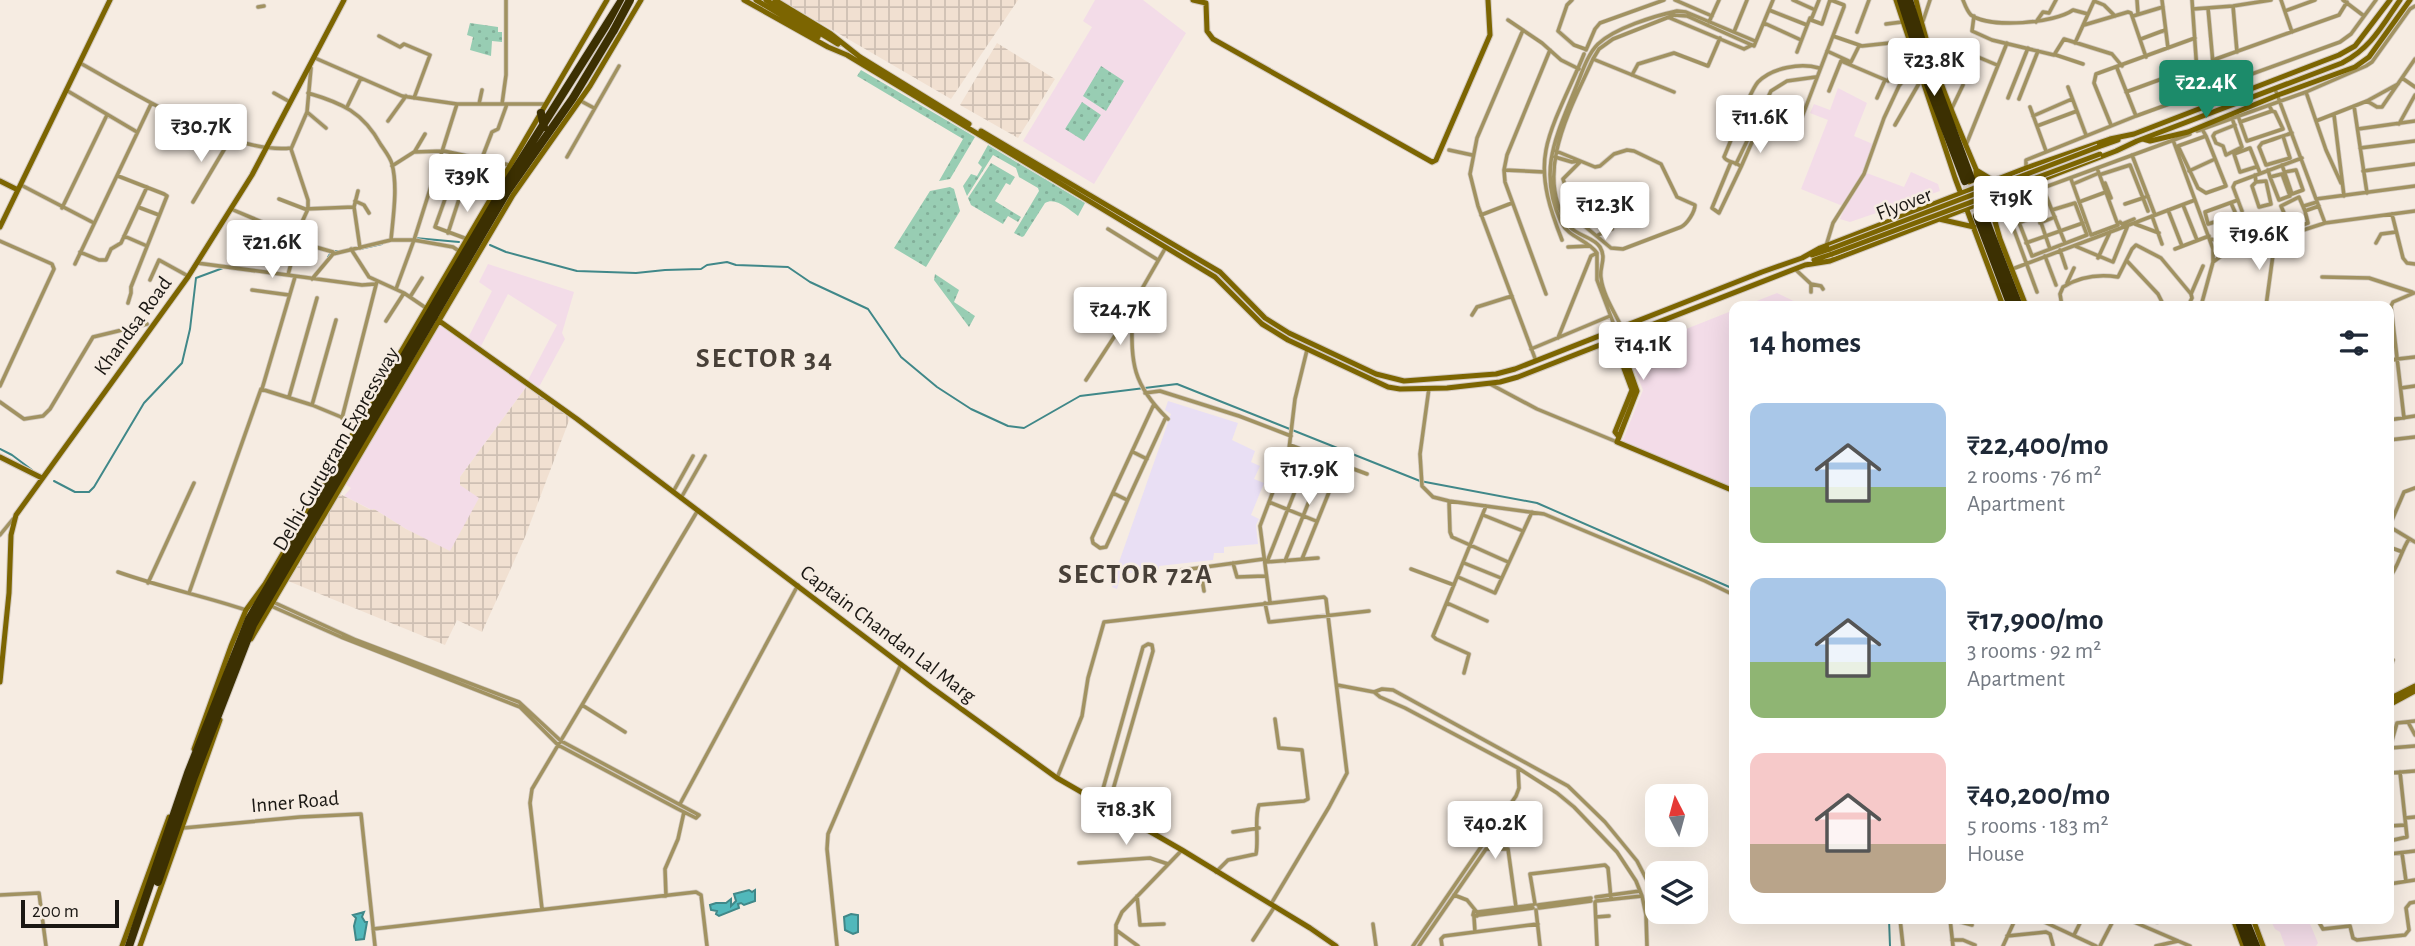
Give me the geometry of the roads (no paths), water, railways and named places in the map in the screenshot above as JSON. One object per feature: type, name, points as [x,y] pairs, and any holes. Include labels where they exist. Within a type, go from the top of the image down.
[{"type":"highway","name":"Delhi-Gurugram Expressway","points":[[129,946],[188,773],[248,618],[457,260],[624,0]]},
{"type":"highway","name":"Delhi-Gurugram Expressway","points":[[134,946],[194,777],[253,625],[507,192],[530,164],[538,147],[573,98],[631,0]]},
{"type":"highway","points":[[1899,0],[1965,182]]},
{"type":"highway","points":[[1909,0],[1965,182]]},
{"type":"highway","points":[[541,113],[544,127]]},
{"type":"highway","points":[[538,147],[550,140]]},
{"type":"highway","points":[[1982,213],[2009,301]]},
{"type":"highway","points":[[1982,213],[2017,301]]},
{"type":"highway","points":[[2237,924],[2246,946]]},
{"type":"highway","points":[[2247,924],[2256,946]]},
{"type":"main road","points":[[0,228],[110,0]]},
{"type":"main road","name":"Khandsa Road","points":[[0,682],[15,517],[188,276],[231,209],[311,66],[344,0]]},
{"type":"main road","points":[[122,946],[246,610],[265,584],[457,260],[607,0]]},
{"type":"main road","points":[[624,0],[639,0]]},
{"type":"main road","points":[[140,946],[251,640],[530,164],[579,100],[639,0]]},
{"type":"main road","points":[[744,0],[828,47],[849,53]]},
{"type":"main road","points":[[756,0],[1167,244],[1220,272],[1262,324],[1307,349],[1388,387],[1429,388],[1488,383],[1518,377],[1762,272],[1804,262],[1830,261],[2116,152],[2138,138],[2202,107],[2339,55],[2355,46],[2390,0]]},
{"type":"main road","points":[[766,0],[849,53]]},
{"type":"main road","points":[[775,0],[831,34],[849,53]]},
{"type":"main road","points":[[1191,0],[1206,3],[1207,30],[1213,40],[1432,162],[1436,160],[1490,34],[1488,0]]},
{"type":"main road","points":[[1899,0],[1902,22],[1921,80],[1965,182],[1962,193],[1967,207],[1982,213],[2024,301]]},
{"type":"main road","points":[[1916,0],[1952,110],[1989,199],[1974,228],[2001,301]]},
{"type":"main road","points":[[1829,250],[1945,199],[2110,139],[2138,138],[2278,95],[2360,54],[2400,0]]},
{"type":"main road","points":[[2138,138],[2150,141],[2181,135],[2359,65],[2369,57],[2410,0]]},
{"type":"main road","name":"Flyover","points":[[1804,262],[1829,250],[2138,138]]},
{"type":"main road","points":[[1952,197],[1965,182],[1976,179],[1976,170]]},
{"type":"main road","points":[[1976,170],[1997,180]]},
{"type":"main road","points":[[1997,180],[1996,190],[2004,193]]},
{"type":"main road","points":[[0,181],[19,187]]},
{"type":"main road","points":[[1982,213],[1993,206],[2004,193]]},
{"type":"main road","points":[[1945,199],[1952,201],[1952,213]]},
{"type":"main road","points":[[1937,219],[1974,228]]},
{"type":"main road","points":[[1248,306],[1289,333],[1384,377],[1404,381],[1496,374],[1617,334],[1795,269],[1804,262]]},
{"type":"main road","name":"Captain Chandan Lal Marg","points":[[438,320],[578,419],[901,664],[1057,778],[1273,905],[1333,945]]},
{"type":"main road","points":[[1617,334],[1637,393],[1625,416],[1618,439],[1729,489]]},
{"type":"main road","points":[[1515,369],[1518,377]]},
{"type":"main road","points":[[0,457],[42,478]]},
{"type":"main road","points":[[2394,701],[2415,688]]},
{"type":"main road","points":[[2255,924],[2263,946]]},
{"type":"street","points":[[482,158],[492,132],[498,129],[505,104],[506,0]]},
{"type":"street","points":[[1572,0],[1567,5],[1558,31],[1592,57],[1675,92]]},
{"type":"street","points":[[1599,252],[1574,237],[1563,225],[1555,204],[1549,172],[1582,70],[1585,52],[1595,29],[1600,23],[1664,0]]},
{"type":"street","points":[[1709,22],[1719,0]]},
{"type":"street","points":[[1734,32],[1747,0]]},
{"type":"street","points":[[1668,15],[1744,49],[1754,44],[1773,0]]},
{"type":"street","points":[[1793,0],[1813,9]]},
{"type":"street","points":[[1797,52],[1817,0]]},
{"type":"street","points":[[1739,165],[1759,127],[1759,122],[1764,121],[1767,125],[1765,128],[1778,130],[1799,121],[1844,5],[1830,0],[1822,24],[1811,20],[1817,0]]},
{"type":"street","points":[[1857,33],[1868,0]]},
{"type":"street","points":[[1922,24],[1930,0]]},
{"type":"street","points":[[1963,0],[1973,16],[1999,22],[2035,23],[2063,17],[2072,10],[2088,14]]},
{"type":"street","points":[[2035,23],[2043,12],[2049,13],[2052,10],[2056,0]]},
{"type":"street","points":[[2137,0],[2135,15],[2146,57]]},
{"type":"street","points":[[2162,0],[2168,48]]},
{"type":"street","points":[[2192,0],[2202,107]]},
{"type":"street","points":[[2193,9],[2271,0]]},
{"type":"street","points":[[2281,0],[2292,32]]},
{"type":"street","points":[[2285,11],[2315,0]]},
{"type":"street","points":[[2026,168],[2026,160],[2046,151],[2340,42],[2351,34],[2376,0]]},
{"type":"street","points":[[1668,15],[1679,1],[1712,16]]},
{"type":"street","points":[[2075,43],[2093,1],[2105,5],[2115,16]]},
{"type":"street","points":[[2213,60],[2339,15],[2345,1],[2364,16]]},
{"type":"street","points":[[258,8],[264,6]]},
{"type":"street","points":[[2233,6],[2237,52]]},
{"type":"street","points":[[2073,184],[2181,135],[2269,105],[2278,95],[2306,92],[2372,62],[2410,9],[2415,6]]},
{"type":"street","points":[[2084,25],[2128,12],[2135,15],[2163,7]]},
{"type":"street","points":[[2208,8],[2216,87]]},
{"type":"street","points":[[1769,10],[1807,25]]},
{"type":"street","points":[[1562,240],[1549,205],[1549,139],[1582,70],[1599,49],[1612,39],[1681,11],[1734,32],[1754,44]]},
{"type":"street","points":[[1668,15],[1687,16],[1754,44]]},
{"type":"street","points":[[1973,16],[1973,31],[1992,40],[2056,54],[2083,64]]},
{"type":"street","points":[[1508,20],[1561,60],[1582,70]]},
{"type":"street","points":[[1886,24],[1902,22]]},
{"type":"street","points":[[1764,23],[1801,40]]},
{"type":"street","points":[[1523,30],[1472,155],[1471,181],[1481,215],[1536,361]]},
{"type":"street","points":[[2140,39],[2165,30]]},
{"type":"street","points":[[379,36],[400,47],[404,44],[430,55],[414,97]]},
{"type":"street","points":[[1833,36],[1859,46],[1909,42]]},
{"type":"street","points":[[1632,75],[1638,64],[1671,53],[1707,67],[1720,38]]},
{"type":"street","points":[[2111,125],[2093,78],[2095,74],[2195,38]]},
{"type":"street","points":[[2056,54],[2063,39],[2112,54],[2122,65]]},
{"type":"street","points":[[1877,98],[1909,42]]},
{"type":"street","points":[[1966,145],[2007,43]]},
{"type":"street","points":[[1937,67],[1945,45]]},
{"type":"street","points":[[1827,51],[1852,62],[1859,46]]},
{"type":"street","points":[[2008,99],[2028,48]]},
{"type":"street","points":[[1546,294],[1504,170],[1507,155],[1550,50]]},
{"type":"street","points":[[2018,99],[2038,51]]},
{"type":"street","points":[[1978,57],[1997,65]]},
{"type":"street","points":[[314,58],[406,96],[457,104],[546,104]]},
{"type":"street","points":[[2367,101],[2382,107],[2415,59]]},
{"type":"street","points":[[1829,91],[1842,61],[1900,86]]},
{"type":"street","points":[[80,63],[151,104],[231,138],[267,147],[291,148]]},
{"type":"street","points":[[1829,250],[1833,223],[1864,174],[1884,118],[1900,86],[1916,64]]},
{"type":"street","points":[[288,275],[302,220],[308,209],[291,148],[307,112],[311,66]]},
{"type":"street","points":[[567,157],[619,66]]},
{"type":"street","points":[[1739,165],[1724,157],[1758,83],[1769,75],[1797,66],[1819,68]]},
{"type":"street","points":[[2126,92],[2197,66]]},
{"type":"street","points":[[2117,68],[2136,116]]},
{"type":"street","points":[[1731,162],[1713,210],[1721,212],[1771,91],[1787,81],[1816,77]]},
{"type":"street","points":[[347,107],[361,78]]},
{"type":"street","points":[[2402,78],[2415,87]]},
{"type":"street","points":[[1895,125],[1921,80]]},
{"type":"street","points":[[2316,121],[2367,101],[2398,84]]},
{"type":"street","points":[[1952,110],[1963,85]]},
{"type":"street","points":[[2068,87],[2086,135]]},
{"type":"street","points":[[66,90],[138,132]]},
{"type":"street","points":[[479,104],[482,90]]},
{"type":"street","points":[[2306,92],[2341,183]]},
{"type":"street","points":[[274,93],[290,102]]},
{"type":"street","points":[[308,93],[347,107],[372,129],[392,166],[394,190],[391,240]]},
{"type":"street","points":[[2278,95],[2325,223]]},
{"type":"street","points":[[2398,124],[2413,103],[2415,95]]},
{"type":"street","points":[[388,121],[406,96]]},
{"type":"street","points":[[2033,116],[2072,99]]},
{"type":"street","points":[[579,100],[594,108]]},
{"type":"street","points":[[75,264],[151,104]]},
{"type":"street","points":[[396,289],[457,104]]},
{"type":"street","points":[[2232,118],[2247,141],[2282,130],[2269,105]]},
{"type":"street","points":[[2354,106],[2367,193]]},
{"type":"street","points":[[2030,107],[2046,151]]},
{"type":"street","points":[[2037,125],[2077,111]]},
{"type":"street","points":[[2238,116],[2237,123],[2242,147],[2226,155],[2222,144],[2216,143],[2213,136],[2215,133],[2237,123],[2272,111]]},
{"type":"street","points":[[307,112],[326,128]]},
{"type":"street","points":[[62,208],[107,115]]},
{"type":"street","points":[[2334,115],[2344,196]]},
{"type":"street","points":[[2358,129],[2415,121]]},
{"type":"street","points":[[2202,129],[2206,136],[2216,159],[2226,186],[2206,193],[2201,192],[2178,146],[2206,136]]},
{"type":"street","points":[[2283,136],[2290,158],[2266,166],[2260,145],[2283,136],[2292,133]]},
{"type":"street","points":[[392,166],[415,151],[425,134]]},
{"type":"street","points":[[193,202],[231,138]]},
{"type":"street","points":[[2173,140],[2210,238],[2213,261],[2202,301]]},
{"type":"street","points":[[2360,148],[2415,141]]},
{"type":"street","points":[[2256,167],[2240,172],[2234,154],[2250,148],[2256,167],[2258,174],[2252,186],[2259,207],[2272,204],[2266,181],[2256,182]]},
{"type":"street","points":[[1449,150],[1472,155]]},
{"type":"street","points":[[415,151],[442,151],[511,165]]},
{"type":"street","points":[[1555,154],[1577,158],[1598,167],[1614,154],[1634,151],[1661,164],[1677,197],[1696,206],[1684,226],[1620,250],[1611,248],[1576,219],[1563,181],[1564,176],[1573,171],[1579,161]]},
{"type":"street","points":[[2132,155],[2148,211]]},
{"type":"street","points":[[2189,171],[2216,159]]},
{"type":"street","points":[[2242,211],[2234,184],[2302,159]]},
{"type":"street","points":[[2363,171],[2415,164]]},
{"type":"street","points":[[2037,292],[2005,205],[2012,199],[2071,179],[2130,165],[2154,215],[2162,244]]},
{"type":"street","points":[[2282,165],[2292,194],[2302,191],[2296,170],[2285,172]]},
{"type":"street","points":[[1504,170],[1549,172]]},
{"type":"street","points":[[2268,170],[2270,177],[2280,200],[2290,196],[2281,173],[2270,177]]},
{"type":"street","points":[[2071,179],[2091,235],[2119,225],[2100,171]]},
{"type":"street","points":[[2100,171],[2121,224],[2132,222],[2159,233]]},
{"type":"street","points":[[1549,172],[1570,228],[1597,244],[1604,264],[1600,277],[1617,334]]},
{"type":"street","points":[[454,174],[435,227],[467,239]]},
{"type":"street","points":[[118,176],[166,195],[131,287],[128,303]]},
{"type":"street","points":[[2305,208],[2317,202],[2344,196],[2415,186]]},
{"type":"street","points":[[19,187],[94,223]]},
{"type":"street","points":[[80,252],[105,260],[111,249],[119,246],[147,187]]},
{"type":"street","points":[[448,233],[463,187]]},
{"type":"street","points":[[2043,188],[2065,243]]},
{"type":"street","points":[[358,191],[354,207],[360,248]]},
{"type":"street","points":[[2079,202],[2106,192]]},
{"type":"street","points":[[2004,193],[2012,199]]},
{"type":"street","points":[[2045,194],[2013,207],[2032,256],[2087,235],[2075,203],[2052,211]]},
{"type":"street","points":[[2125,204],[2146,197]]},
{"type":"street","points":[[2299,197],[2305,208],[2308,223],[2291,229],[2281,205],[2299,197]]},
{"type":"street","points":[[279,199],[308,209],[354,207]]},
{"type":"street","points":[[2032,199],[2050,249]]},
{"type":"street","points":[[2015,268],[2195,200]]},
{"type":"street","points":[[2231,203],[2234,216],[2208,224],[2205,212],[2238,200]]},
{"type":"street","points":[[355,201],[364,205],[369,213]]},
{"type":"street","points":[[1481,215],[1513,203]]},
{"type":"street","points":[[2183,205],[2197,240]]},
{"type":"street","points":[[138,207],[160,215]]},
{"type":"street","points":[[231,209],[262,222]]},
{"type":"street","points":[[2168,210],[2182,246]]},
{"type":"street","points":[[2175,248],[2210,238],[2255,246],[2325,223],[2415,211]]},
{"type":"street","points":[[2392,214],[2403,258],[2407,263],[2415,264]]},
{"type":"street","points":[[2019,223],[2038,215]]},
{"type":"street","points":[[2040,223],[2055,217]]},
{"type":"street","points":[[2245,221],[2255,246]]},
{"type":"street","points":[[2073,245],[2110,263],[2114,261],[2132,222]]},
{"type":"street","points":[[2026,243],[2083,223]]},
{"type":"street","points":[[1108,229],[1158,260]]},
{"type":"street","points":[[1598,235],[1612,229]]},
{"type":"street","points":[[2098,258],[2110,232]]},
{"type":"street","points":[[2376,243],[2381,234],[2396,232]]},
{"type":"street","points":[[124,236],[148,246]]},
{"type":"street","points":[[312,279],[325,261],[336,253],[391,240],[414,240],[453,247],[460,251]]},
{"type":"street","points":[[2267,301],[2276,240]]},
{"type":"street","points":[[0,241],[52,264],[54,270],[0,386]]},
{"type":"street","points":[[298,242],[336,253]]},
{"type":"street","points":[[1086,380],[1167,244]]},
{"type":"street","points":[[2213,261],[2236,244]]},
{"type":"street","points":[[2066,285],[2100,275],[2118,277],[2133,246],[2139,245],[2166,262],[2190,294],[2190,301]]},
{"type":"street","points":[[1568,247],[1591,246]]},
{"type":"street","points":[[351,249],[368,276],[376,283],[404,293],[426,309]]},
{"type":"street","points":[[2060,250],[2066,268]]},
{"type":"street","points":[[1558,338],[1591,256],[1599,252]]},
{"type":"street","points":[[2046,256],[2056,285]]},
{"type":"street","points":[[150,280],[159,260],[188,276]]},
{"type":"street","points":[[2127,261],[2161,301]]},
{"type":"street","points":[[197,262],[312,279],[364,285],[376,283]]},
{"type":"street","points":[[2190,294],[2203,266]]},
{"type":"street","points":[[2061,301],[2060,292],[2074,268]]},
{"type":"street","points":[[1795,269],[1811,284],[1823,289]]},
{"type":"street","points":[[189,593],[262,388],[295,277]]},
{"type":"street","points":[[2322,277],[2369,278],[2415,293]]},
{"type":"street","points":[[410,297],[422,278]]},
{"type":"street","points":[[342,418],[376,283]]},
{"type":"street","points":[[1811,284],[1811,292]]},
{"type":"street","points":[[252,289],[289,295]]},
{"type":"street","points":[[386,321],[404,293]]},
{"type":"street","points":[[2394,302],[2415,293]]},
{"type":"street","points":[[1472,316],[1477,307],[1512,296]]},
{"type":"street","points":[[289,397],[317,298]]},
{"type":"street","points":[[1132,305],[1132,360],[1139,383],[1167,418],[1106,547],[1098,547],[1092,538],[1154,404]]},
{"type":"street","points":[[1611,310],[1610,316],[1617,334]]},
{"type":"street","points":[[1531,349],[1610,316]]},
{"type":"street","points":[[312,405],[336,320]]},
{"type":"street","points":[[0,402],[26,420],[43,416],[50,409],[93,337],[147,324]]},
{"type":"street","points":[[2394,338],[2404,418]]},
{"type":"street","points":[[1307,349],[1295,399],[1290,445],[1260,526],[1269,622],[1369,611]]},
{"type":"street","points":[[2394,359],[2415,357]]},
{"type":"street","points":[[1488,383],[1537,409],[1618,439]]},
{"type":"street","points":[[2401,388],[2415,386]]},
{"type":"street","points":[[262,388],[358,424]]},
{"type":"street","points":[[1429,388],[1420,454],[1422,486],[1433,497],[1544,514],[1729,593]]},
{"type":"street","points":[[1144,392],[1160,391],[1291,431]]},
{"type":"street","points":[[2394,419],[2415,416]]},
{"type":"street","points":[[2394,439],[2415,437]]},
{"type":"street","points":[[1290,445],[1367,474]]},
{"type":"street","points":[[1132,452],[1147,459]]},
{"type":"street","points":[[1265,562],[1310,453]]},
{"type":"street","points":[[673,492],[693,456]]},
{"type":"street","points":[[681,498],[705,456]]},
{"type":"street","points":[[1285,561],[1326,459]]},
{"type":"street","points":[[1302,559],[1340,465]]},
{"type":"street","points":[[148,583],[194,483]]},
{"type":"street","points":[[2394,515],[2404,492],[2415,488]]},
{"type":"street","points":[[1113,493],[1128,500]]},
{"type":"street","points":[[1450,501],[1451,536],[1508,562]]},
{"type":"street","points":[[1269,502],[1317,521]]},
{"type":"street","points":[[1464,673],[1469,654],[1433,636],[1486,506]]},
{"type":"street","points":[[542,909],[530,794],[698,510]]},
{"type":"street","points":[[1458,577],[1495,593],[1532,512]]},
{"type":"street","points":[[1483,515],[1523,531]]},
{"type":"street","points":[[0,535],[15,517]]},
{"type":"street","points":[[2394,530],[2415,542]]},
{"type":"street","points":[[2394,571],[2400,551],[2409,539]]},
{"type":"street","points":[[2394,549],[2400,551]]},
{"type":"street","points":[[1176,570],[1233,563],[1318,558]]},
{"type":"street","points":[[1233,563],[1237,577],[1266,576]]},
{"type":"street","points":[[1464,563],[1501,578]]},
{"type":"street","points":[[1200,568],[1204,591]]},
{"type":"street","points":[[1411,569],[1454,585]]},
{"type":"street","points":[[118,572],[246,610]]},
{"type":"street","points":[[680,804],[798,585]]},
{"type":"street","points":[[1057,778],[1082,716],[1088,678],[1104,622],[1324,597],[1347,767],[1345,778],[1253,940]]},
{"type":"street","points":[[1447,603],[1487,621]]},
{"type":"street","points":[[272,604],[504,696],[525,709],[559,743],[684,812],[696,818],[699,814],[559,743]]},
{"type":"street","points":[[1099,803],[1143,646],[1152,645],[1153,651],[1107,808]]},
{"type":"street","points":[[837,946],[827,849],[828,834],[901,664]]},
{"type":"street","points":[[1337,685],[1374,692],[1386,689],[1407,697],[1568,786],[1605,822],[1637,861],[1645,876]]},
{"type":"street","points":[[1374,692],[1380,698],[1405,708],[1518,768],[1557,793],[1601,834],[1625,863],[1641,893],[1645,911]]},
{"type":"street","points":[[582,705],[625,732]]},
{"type":"street","points":[[1216,872],[1228,860],[1256,854],[1259,805],[1304,801],[1308,796],[1302,750],[1279,748],[1275,719]]},
{"type":"street","points":[[2394,733],[2397,723],[2415,720]]},
{"type":"street","points":[[2408,722],[2415,735]]},
{"type":"street","points":[[2394,748],[2415,746]]},
{"type":"street","points":[[1413,946],[1519,791],[1518,768]]},
{"type":"street","points":[[2394,773],[2415,771]]},
{"type":"street","points":[[2394,840],[2406,839],[2400,772]]},
{"type":"street","points":[[666,896],[665,869],[676,847],[684,812]]},
{"type":"street","name":"Inner Road","points":[[183,828],[361,814],[375,946]]},
{"type":"street","points":[[2405,818],[2415,817]]},
{"type":"street","points":[[2394,826],[2405,825]]},
{"type":"street","points":[[1233,832],[1259,828]]},
{"type":"street","points":[[1419,946],[1485,850],[1507,848],[1509,851],[1516,907]]},
{"type":"street","points":[[1116,946],[1116,930],[1122,912],[1182,850]]},
{"type":"street","points":[[2394,854],[2415,852]]},
{"type":"street","points":[[2402,853],[2406,881]]},
{"type":"street","points":[[1079,863],[1150,858],[1168,863]]},
{"type":"street","points":[[1540,946],[1530,874],[1605,865],[1608,868],[1611,897]]},
{"type":"street","points":[[2394,883],[2415,880]]},
{"type":"street","points":[[0,895],[39,892],[46,946]]},
{"type":"street","points":[[373,929],[700,893],[707,946]]},
{"type":"street","points":[[1477,914],[1641,893]]},
{"type":"street","points":[[1137,895],[1140,925],[1164,923]]},
{"type":"street","points":[[1454,895],[1467,900],[1477,914],[1475,932]]},
{"type":"street","points":[[1594,900],[1597,946]]},
{"type":"street","points":[[2320,924],[2323,929],[2350,926],[2353,938],[2357,940],[2405,935],[2409,930],[2406,908],[2415,902]]},
{"type":"street","points":[[1477,914],[1536,906]]},
{"type":"street","points":[[1596,917],[1609,915]]},
{"type":"street","points":[[1373,924],[1376,946]]},
{"type":"street","points":[[1442,946],[1441,939],[1444,936],[1538,924]]},
{"type":"street","points":[[1646,924],[1647,946]]},
{"type":"street","points":[[1901,924],[1903,946]]},
{"type":"street","points":[[1950,924],[1953,946]]},
{"type":"street","points":[[2003,946],[2013,924]]},
{"type":"street","points":[[2054,924],[2098,946],[2111,924]]},
{"type":"street","points":[[2074,935],[2080,924]]},
{"type":"street","points":[[2139,924],[2190,946]]},
{"type":"street","points":[[1116,930],[1138,946]]},
{"type":"street","points":[[2007,936],[2046,932],[2050,934],[2053,945]]},
{"type":"street","points":[[1952,940],[1963,940],[1975,945]]},
{"type":"street","points":[[2156,946],[2178,941]]},
{"type":"water","points":[[755,890],[755,901],[738,904],[739,908],[719,916],[717,911],[711,910],[710,905],[726,903],[731,899],[731,906],[736,901],[734,894]]},
{"type":"water","points":[[364,912],[362,917],[367,922],[364,939],[356,940],[356,918],[353,915]]},
{"type":"water","points":[[858,915],[858,932],[853,934],[845,930],[844,917]]},
{"type":"waterway","points":[[415,238],[459,242]]},
{"type":"waterway","points":[[360,249],[382,244]]},
{"type":"waterway","points":[[490,245],[506,252],[577,271],[636,273],[701,269],[707,265],[727,262],[736,265],[788,267],[810,282],[868,309],[901,357],[937,387],[971,409],[1008,426],[1024,428],[1080,396],[1177,384],[1420,481],[1537,503],[1729,587]]},
{"type":"waterway","points":[[328,257],[332,251],[341,251]]},
{"type":"waterway","points":[[54,481],[75,492],[89,492],[94,487],[144,403],[182,363],[190,329],[196,278],[223,268]]},
{"type":"waterway","points":[[0,449],[32,470]]},
{"type":"waterway","points":[[1889,924],[1890,946]]},
{"type":"tunnel","points":[[1965,181],[1977,216]]},
{"type":"district","name":"SECTOR 34","points":[[765,359]]},
{"type":"district","name":"SECTOR 72A","points":[[1136,575]]}]
